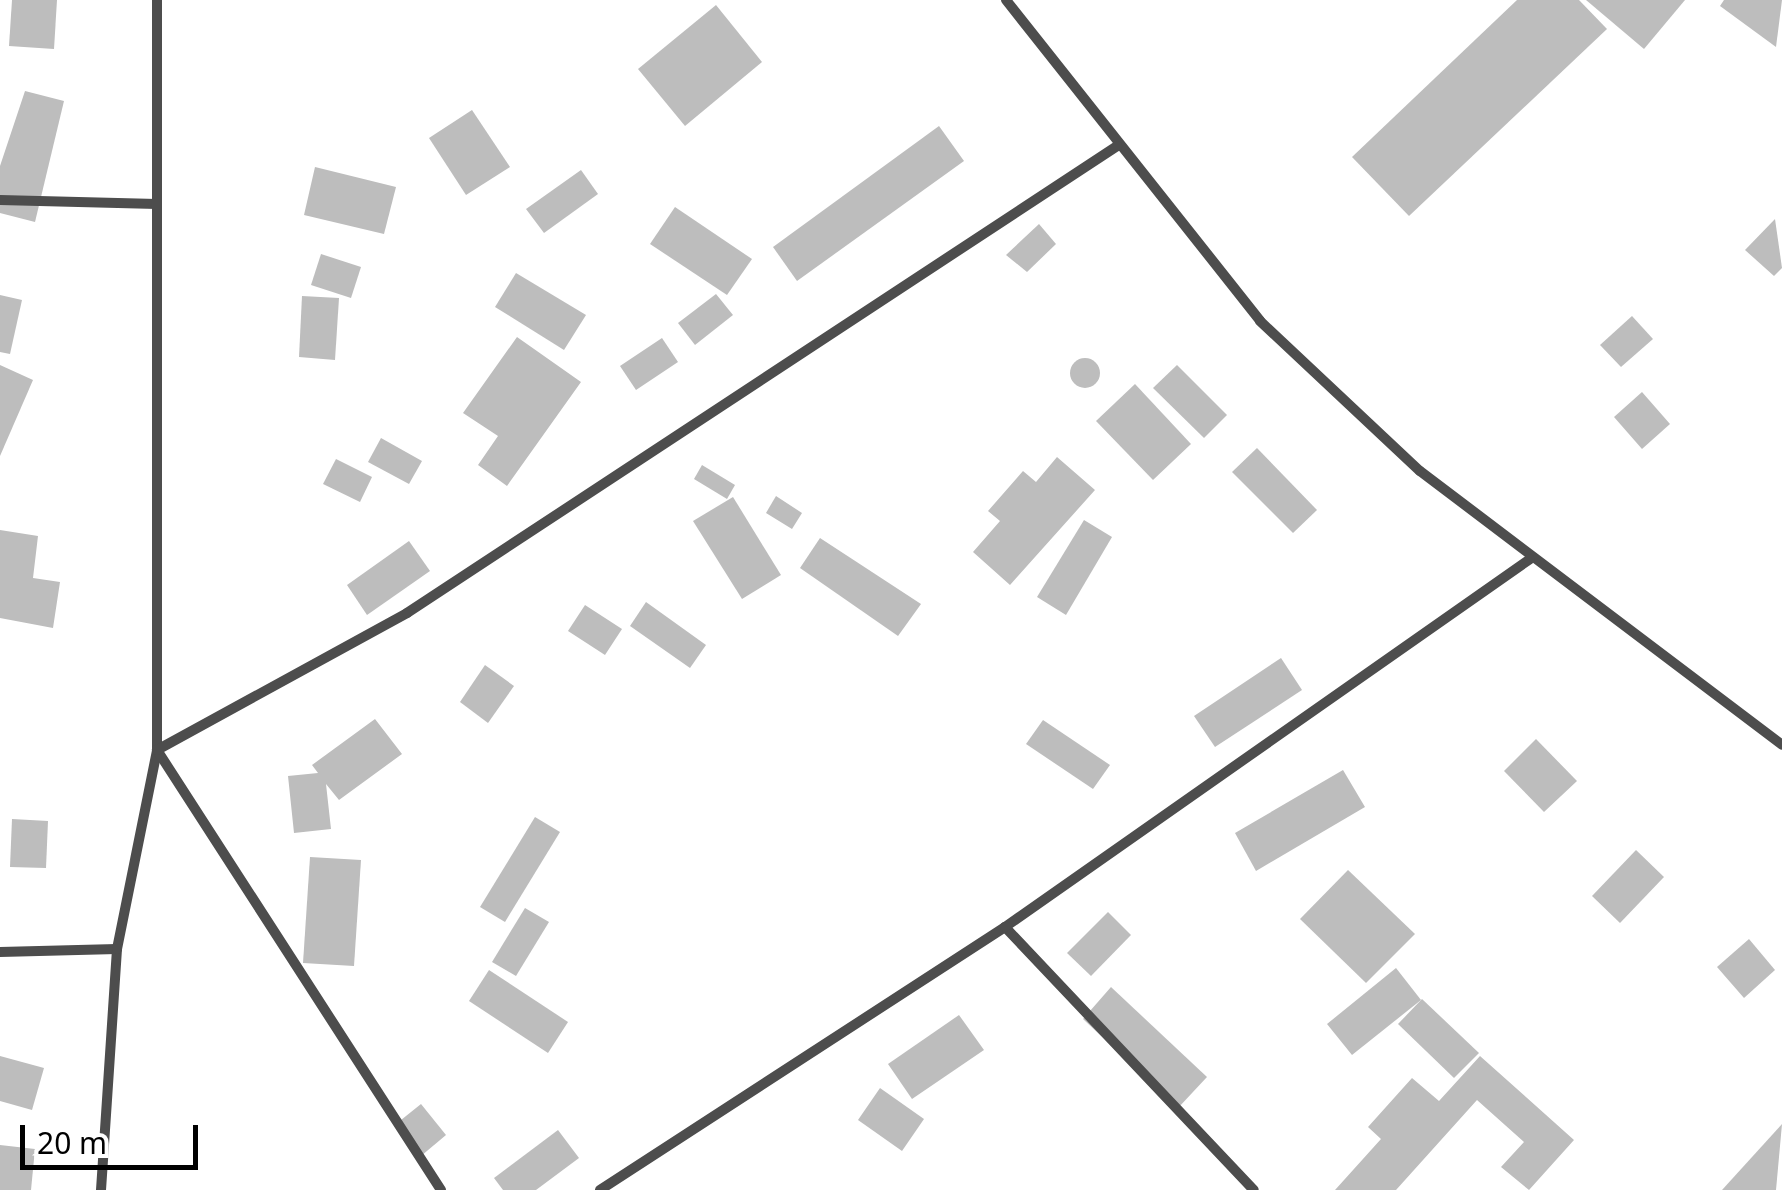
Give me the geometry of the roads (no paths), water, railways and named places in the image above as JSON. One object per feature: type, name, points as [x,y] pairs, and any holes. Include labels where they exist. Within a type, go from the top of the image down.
[{"type":"street","points":[[101,1190],[118,949],[158,750],[156,0]]},
{"type":"street","points":[[1006,0],[1117,146],[1260,321],[1530,559],[1782,746]]},
{"type":"street","points":[[158,750],[406,612],[1117,146]]},
{"type":"street","points":[[0,200],[156,204]]},
{"type":"street","points":[[600,1190],[1005,926],[1530,559]]},
{"type":"street","points":[[158,750],[441,1190]]},
{"type":"street","points":[[1005,926],[1254,1190]]},
{"type":"street","points":[[0,952],[118,949]]}]
